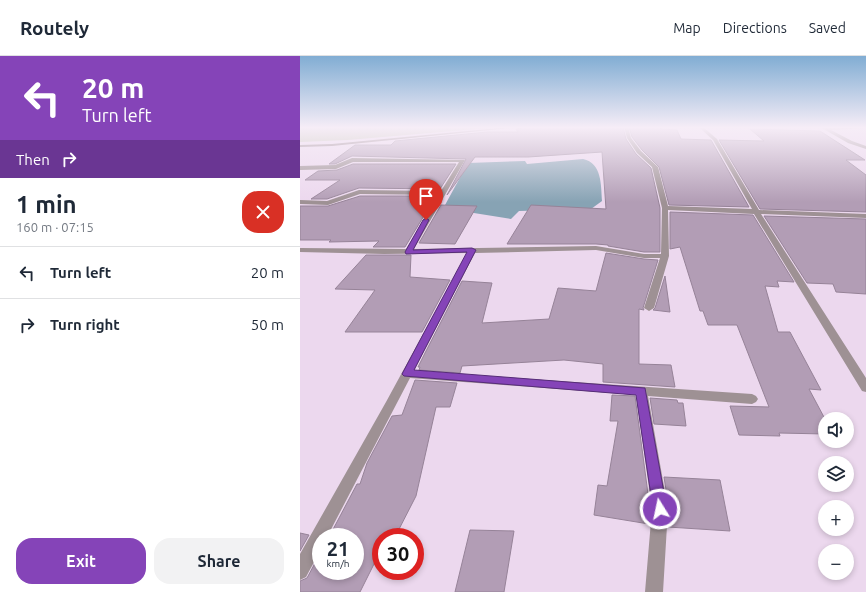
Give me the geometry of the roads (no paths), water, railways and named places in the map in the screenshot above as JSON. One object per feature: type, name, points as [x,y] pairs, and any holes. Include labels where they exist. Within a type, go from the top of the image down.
[{"type":"street","points":[[639,152],[655,167],[665,208],[665,256],[649,308]]},
{"type":"street","points":[[722,152],[756,211],[866,388]]},
{"type":"street","points":[[300,168],[336,167],[352,160],[463,161],[408,252]]},
{"type":"street","points":[[300,202],[328,203],[359,192],[443,193]]},
{"type":"street","points":[[665,208],[866,216]]},
{"type":"street","points":[[300,250],[408,252],[596,248],[644,256],[665,256]]},
{"type":"street","points":[[300,571],[407,374],[472,250]]},
{"type":"street","points":[[407,374],[752,399]]},
{"type":"street","points":[[641,391],[660,509],[654,592]]},
{"type":"water","points":[[583,159],[594,165],[601,182],[602,201],[591,209],[519,211],[511,219],[455,210],[445,205],[468,163],[525,161],[527,164]]}]
